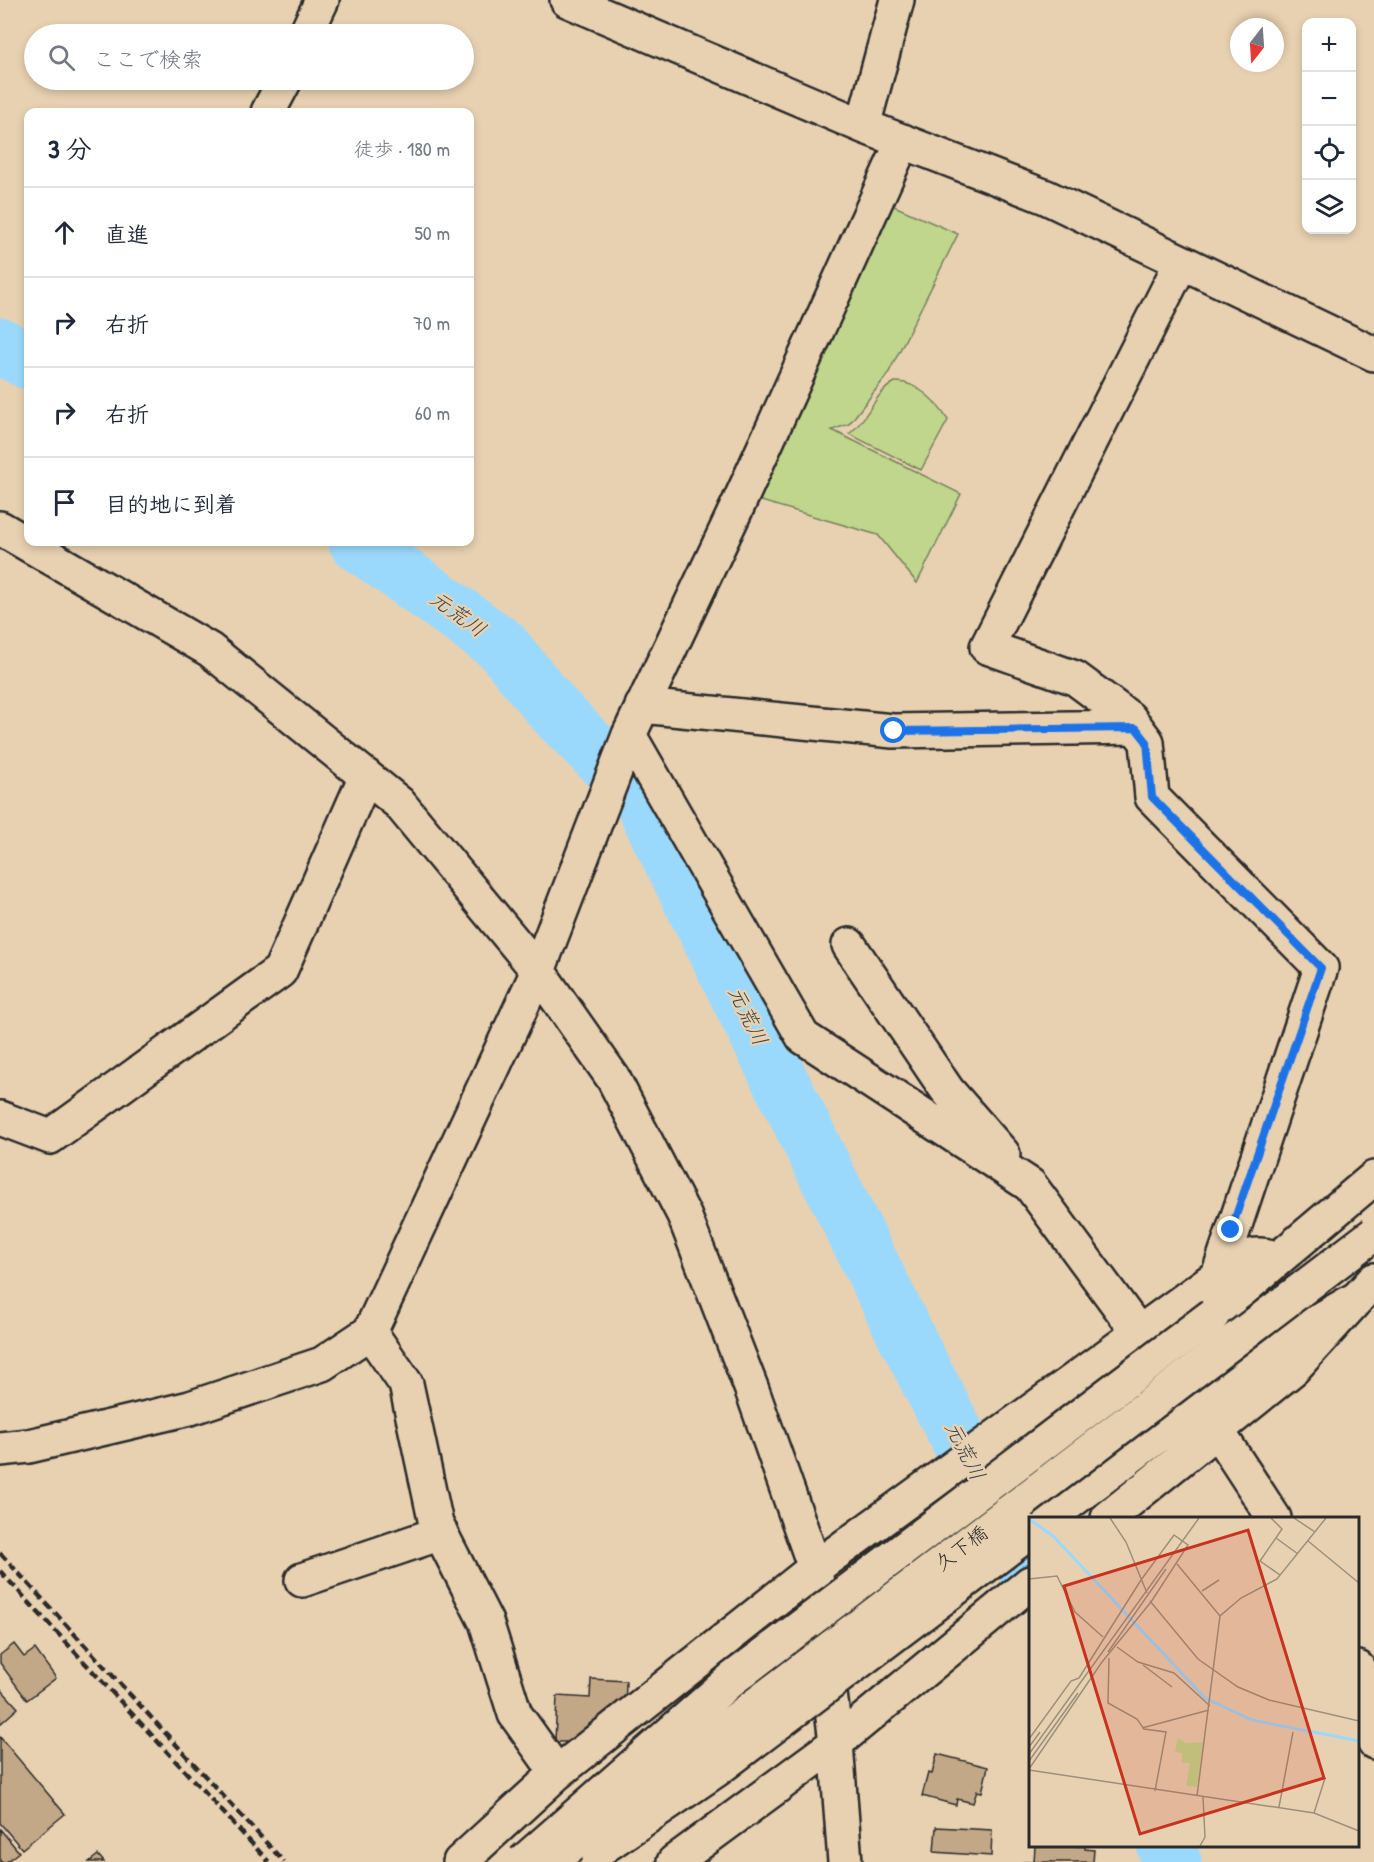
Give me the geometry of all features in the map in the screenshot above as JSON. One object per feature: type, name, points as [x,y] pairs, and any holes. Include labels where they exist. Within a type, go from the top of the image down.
[{"type":"street","points":[[311,24],[322,0]]},
{"type":"street","points":[[567,0],[863,126],[1046,197],[1374,354]]},
{"type":"street","points":[[863,126],[897,0]]},
{"type":"street","points":[[270,108],[280,90]]},
{"type":"street","points":[[0,1449],[29,1446],[190,1408],[322,1364],[370,1332],[538,971],[636,720],[738,505],[903,141]]},
{"type":"street","points":[[1181,263],[987,647],[1074,678],[1129,718],[1147,742],[1152,797],[1321,968],[1218,1276]]},
{"type":"street","points":[[0,528],[24,542]]},
{"type":"street","points":[[31,546],[210,650],[399,803],[538,971],[613,1078],[684,1215],[752,1390],[815,1568],[836,1743],[844,1862]]},
{"type":"street","points":[[636,720],[894,731],[1136,728]]},
{"type":"street","points":[[636,720],[803,1037],[1030,1185]]},
{"type":"street","points":[[0,1118],[50,1137],[280,971],[366,776]]},
{"type":"street","points":[[849,945],[946,1090],[1030,1185],[1139,1333]]},
{"type":"street","points":[[523,1862],[732,1679],[1213,1315],[1374,1178]]},
{"type":"street","name":"久下橋","points":[[549,1862],[1374,1234]]},
{"type":"street","points":[[460,1862],[557,1773],[815,1568],[1218,1276],[1255,1254],[1264,1254],[1278,1259]]},
{"type":"street","points":[[1049,1517],[1301,1329],[1365,1290]]},
{"type":"street","points":[[1109,1517],[1293,1369],[1365,1290]]},
{"type":"street","points":[[370,1332],[406,1384],[436,1524],[486,1622],[515,1714],[557,1773]]},
{"type":"street","points":[[1216,1429],[1273,1517]]},
{"type":"street","points":[[302,1580],[441,1533]]},
{"type":"street","points":[[579,1862],[716,1770],[1029,1533]]},
{"type":"street","points":[[674,1862],[836,1743],[1029,1584]]},
{"type":"street","points":[[1359,1673],[1374,1742]]},
{"type":"green space","points":[[885,202],[958,234],[888,374],[849,424],[832,430],[961,494],[917,583],[878,535],[754,499]]},
{"type":"green space","points":[[895,382],[911,385],[926,394],[948,420],[921,470],[849,434],[861,422],[881,393]]},
{"type":"building","points":[[14,1644],[24,1657],[35,1649],[56,1678],[27,1700],[0,1663],[0,1655]]},
{"type":"building","points":[[591,1679],[626,1681],[625,1714],[572,1742],[555,1742],[557,1696],[590,1698]]},
{"type":"building","points":[[0,1688],[18,1708],[0,1724]]},
{"type":"building","points":[[0,1737],[65,1814],[22,1849],[0,1823]]},
{"type":"building","points":[[937,1754],[988,1767],[982,1792],[977,1791],[973,1803],[957,1799],[956,1805],[922,1796],[928,1773],[932,1774]]},
{"type":"building","points":[[936,1827],[992,1830],[991,1856],[934,1852]]},
{"type":"building","points":[[0,1829],[19,1852],[6,1862],[0,1862]]},
{"type":"building","points":[[1035,1847],[1085,1847],[1085,1849],[1094,1850],[1093,1862],[1034,1862]]},
{"type":"building","points":[[98,1855],[104,1862],[89,1862]]},
{"type":"waterway","name":"元荒川","points":[[0,346],[24,359]]},
{"type":"waterway","name":"元荒川","points":[[363,546],[501,645],[553,709],[642,800],[920,1364],[1029,1575]]},
{"type":"waterway","name":"元荒川","points":[[1166,1847],[1173,1862]]},
{"type":"railway","points":[[0,1553],[284,1862]]},
{"type":"railway","points":[[0,1571],[269,1862]]},
{"type":"route","points":[[894,731],[1136,728],[1147,742],[1152,797],[1321,968],[1231,1230]]}]
